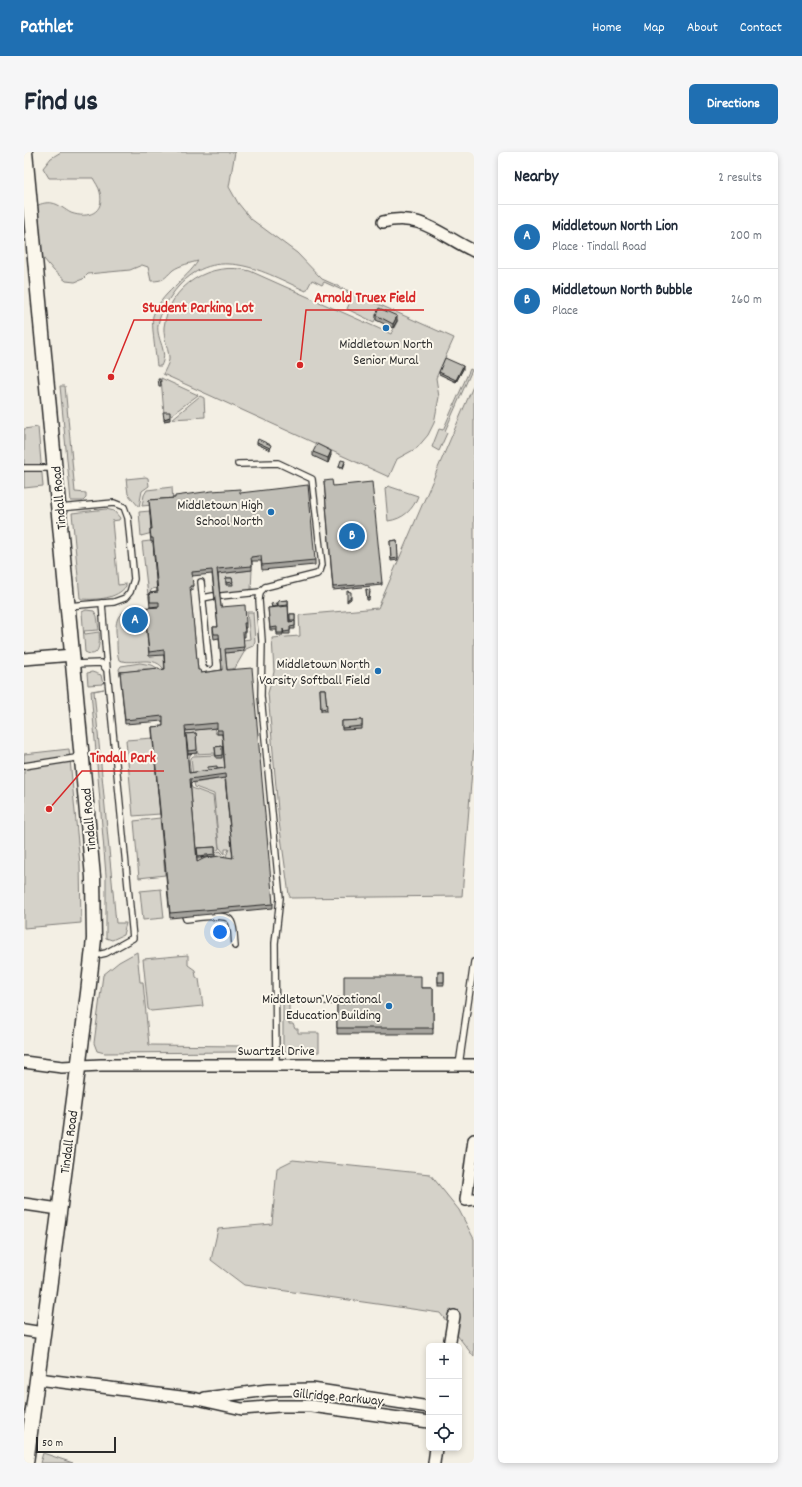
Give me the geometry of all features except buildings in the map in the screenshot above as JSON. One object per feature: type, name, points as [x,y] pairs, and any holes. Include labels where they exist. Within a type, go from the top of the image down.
[{"type":"street","name":"Tindall Road","points":[[25,152],[93,877],[93,956],[26,1463]]},
{"type":"street","points":[[383,222],[390,220],[411,219],[431,226],[474,251]]},
{"type":"street","points":[[24,659],[73,659]]},
{"type":"street","name":"Swartzel Drive","points":[[24,1062],[62,1067],[474,1065]]},
{"type":"street","points":[[474,1140],[466,1200],[474,1199]]},
{"type":"street","points":[[24,1204],[59,1209]]},
{"type":"street","points":[[450,1343],[454,1316]]},
{"type":"street","points":[[24,1330],[43,1333]]},
{"type":"street","name":"Gillridge Parkway","points":[[38,1379],[197,1399],[242,1410],[311,1406],[426,1422]]},
{"type":"street","points":[[291,1389],[291,1406]]},
{"type":"street","name":"Gillridge Parkway","points":[[197,1399],[268,1390],[312,1389],[426,1407]]},
{"type":"street","points":[[354,1411],[355,1395]]},
{"type":"street","points":[[434,1463],[436,1451]]},
{"type":"lane","points":[[221,596],[260,592],[267,586],[315,575],[322,567],[313,482],[310,477],[278,463],[238,464]]},
{"type":"lane","points":[[24,468],[55,468]]},
{"type":"lane","points":[[59,508],[114,503],[121,505],[126,511],[134,579],[133,585],[125,598],[114,602],[68,606]]},
{"type":"lane","points":[[201,582],[209,664]]},
{"type":"lane","points":[[260,592],[259,600],[262,641],[261,696],[280,898],[275,943],[276,1065]]},
{"type":"lane","points":[[203,598],[213,596]]},
{"type":"lane","points":[[93,956],[106,953],[133,938],[102,603]]},
{"type":"lane","points":[[73,659],[101,663],[108,670]]},
{"type":"lane","points":[[24,766],[82,757]]},
{"type":"lane","points":[[186,916],[186,919],[223,916],[229,918],[232,923],[235,946]]},
{"type":"lane","points":[[460,1065],[474,962]]},
{"type":"lane","points":[[324,1001],[344,1001]]},
{"type":"shaded area","points":[[61,152],[235,152],[229,187],[238,203],[251,219],[297,253],[322,279],[454,338],[436,378],[439,397],[434,423],[428,435],[417,448],[397,459],[389,477],[163,374],[169,360],[164,336],[164,327],[168,312],[174,299],[183,288],[194,279],[221,269],[250,271],[391,334],[398,320],[379,312],[374,322],[347,309],[353,295],[324,282],[322,285],[312,280],[306,291],[274,276],[241,265],[225,264],[209,266],[193,274],[178,287],[166,304],[158,325],[164,355],[161,366],[157,366],[153,333],[153,316],[156,308],[198,261],[176,268],[164,278],[159,280],[151,281],[148,267],[142,265],[130,270],[88,274],[83,279],[75,282],[66,281],[54,271],[39,253],[34,207],[52,203],[77,215],[89,215],[98,209],[101,199],[98,186],[93,178],[49,178],[43,168],[51,158]]},
{"type":"shaded area","points":[[470,369],[472,370],[445,431],[447,433],[439,451],[432,447],[439,429],[443,430]]},
{"type":"shaded area","points":[[161,378],[198,395],[171,415],[164,414]]},
{"type":"shaded area","points":[[474,384],[474,745],[462,896],[291,898],[289,895],[279,822],[268,693],[274,672],[272,638],[300,636],[299,615],[378,608]]},
{"type":"shaded area","points":[[60,386],[65,386],[75,492],[86,493],[86,498],[83,501],[71,501]]},
{"type":"shaded area","points":[[200,396],[204,398],[205,417],[172,419]]},
{"type":"shaded area","points":[[38,427],[43,486],[24,488],[24,429]]},
{"type":"shaded area","points":[[148,478],[149,486],[142,491],[139,507],[128,494],[126,479]]},
{"type":"shaded area","points":[[388,486],[418,496],[413,506],[407,513],[403,516],[388,521],[385,489]]},
{"type":"shaded area","points":[[172,487],[173,503],[142,506],[144,495],[147,490]]},
{"type":"shaded area","points":[[106,509],[114,511],[120,518],[119,520],[112,521],[118,585],[126,584],[126,586],[117,594],[106,598],[82,599],[80,598],[72,513]]},
{"type":"shaded area","points":[[150,511],[152,533],[141,536],[139,512]]},
{"type":"shaded area","points":[[142,542],[153,542],[157,588],[152,589],[148,595]]},
{"type":"shaded area","points":[[252,570],[251,590],[219,593],[217,574]]},
{"type":"shaded area","points":[[159,606],[165,671],[161,666],[150,661],[131,662],[119,660],[117,653],[116,625],[119,616],[127,610],[133,609],[133,614],[130,614],[130,623],[141,622],[140,613],[137,613],[136,608]]},
{"type":"shaded area","points":[[86,610],[94,611],[97,616],[99,630],[84,631],[85,634],[99,632],[99,645],[94,654],[85,652],[82,612]]},
{"type":"shaded area","points":[[247,612],[253,612],[255,641],[253,646],[246,649],[235,668],[226,670],[225,653],[244,651],[243,640],[250,639]]},
{"type":"shaded area","points":[[140,663],[152,665],[159,669],[138,669],[138,673],[120,675],[119,669],[121,666]]},
{"type":"shaded area","points":[[92,672],[101,675],[103,684],[88,685],[87,673]]},
{"type":"shaded area","points":[[104,689],[94,691],[116,923],[126,923],[123,935],[112,940],[106,938],[106,875],[91,691]]},
{"type":"shaded area","points":[[214,728],[216,734],[222,734],[225,772],[193,777],[191,758],[193,756],[215,755],[215,753],[194,754],[197,752],[186,736],[188,753],[191,753],[189,758],[191,777],[189,777],[185,731]]},
{"type":"shaded area","points":[[153,738],[160,814],[133,816],[126,740]]},
{"type":"shaded area","points":[[69,749],[80,864],[81,923],[24,928],[24,754]]},
{"type":"shaded area","points":[[225,778],[233,862],[226,856],[229,849],[225,849],[225,854],[219,847],[214,794],[195,787],[194,783]]},
{"type":"shaded area","points":[[190,783],[192,788],[213,796],[219,849],[215,851],[215,853],[220,851],[225,856],[220,858],[197,859]]},
{"type":"shaded area","points":[[160,818],[165,875],[139,878],[134,821]]},
{"type":"shaded area","points":[[161,889],[164,918],[143,920],[140,891]]},
{"type":"shaded area","points":[[137,952],[140,982],[143,982],[149,1045],[240,1046],[243,1049],[242,1052],[105,1053],[97,1051],[94,1043],[103,975],[119,962]]},
{"type":"shaded area","points":[[188,955],[188,965],[195,970],[196,977],[199,979],[203,1006],[151,1011],[148,1009],[143,959]]},
{"type":"shaded area","points":[[283,999],[289,999],[289,1024],[293,1024],[295,1029],[298,1029],[298,1033],[319,1033],[319,1052],[283,1052]]},
{"type":"shaded area","points":[[293,1160],[430,1174],[459,1210],[474,1239],[474,1357],[440,1313],[244,1285],[211,1260],[218,1229],[272,1224],[277,1168]]},
{"type":"shaded area","points":[[43,1453],[73,1463],[40,1463]]},
{"type":"place","name":"Middletown North Senior Mural","points":[[386,328]]},
{"type":"place","name":"Arnold Truex Field","points":[[300,365]]},
{"type":"place","name":"Student Parking Lot","points":[[111,377]]},
{"type":"place","name":"Middletown High School North","points":[[271,512]]},
{"type":"place","name":"Middletown North Bubble","points":[[352,536]]},
{"type":"place","name":"Middletown North Lion","points":[[135,620]]},
{"type":"place","name":"Middletown North Varsity Softball Field","points":[[378,671]]},
{"type":"place","name":"Tindall Park","points":[[49,809]]},
{"type":"place","name":"Middletown Vocational Education Building","points":[[389,1006]]}]
